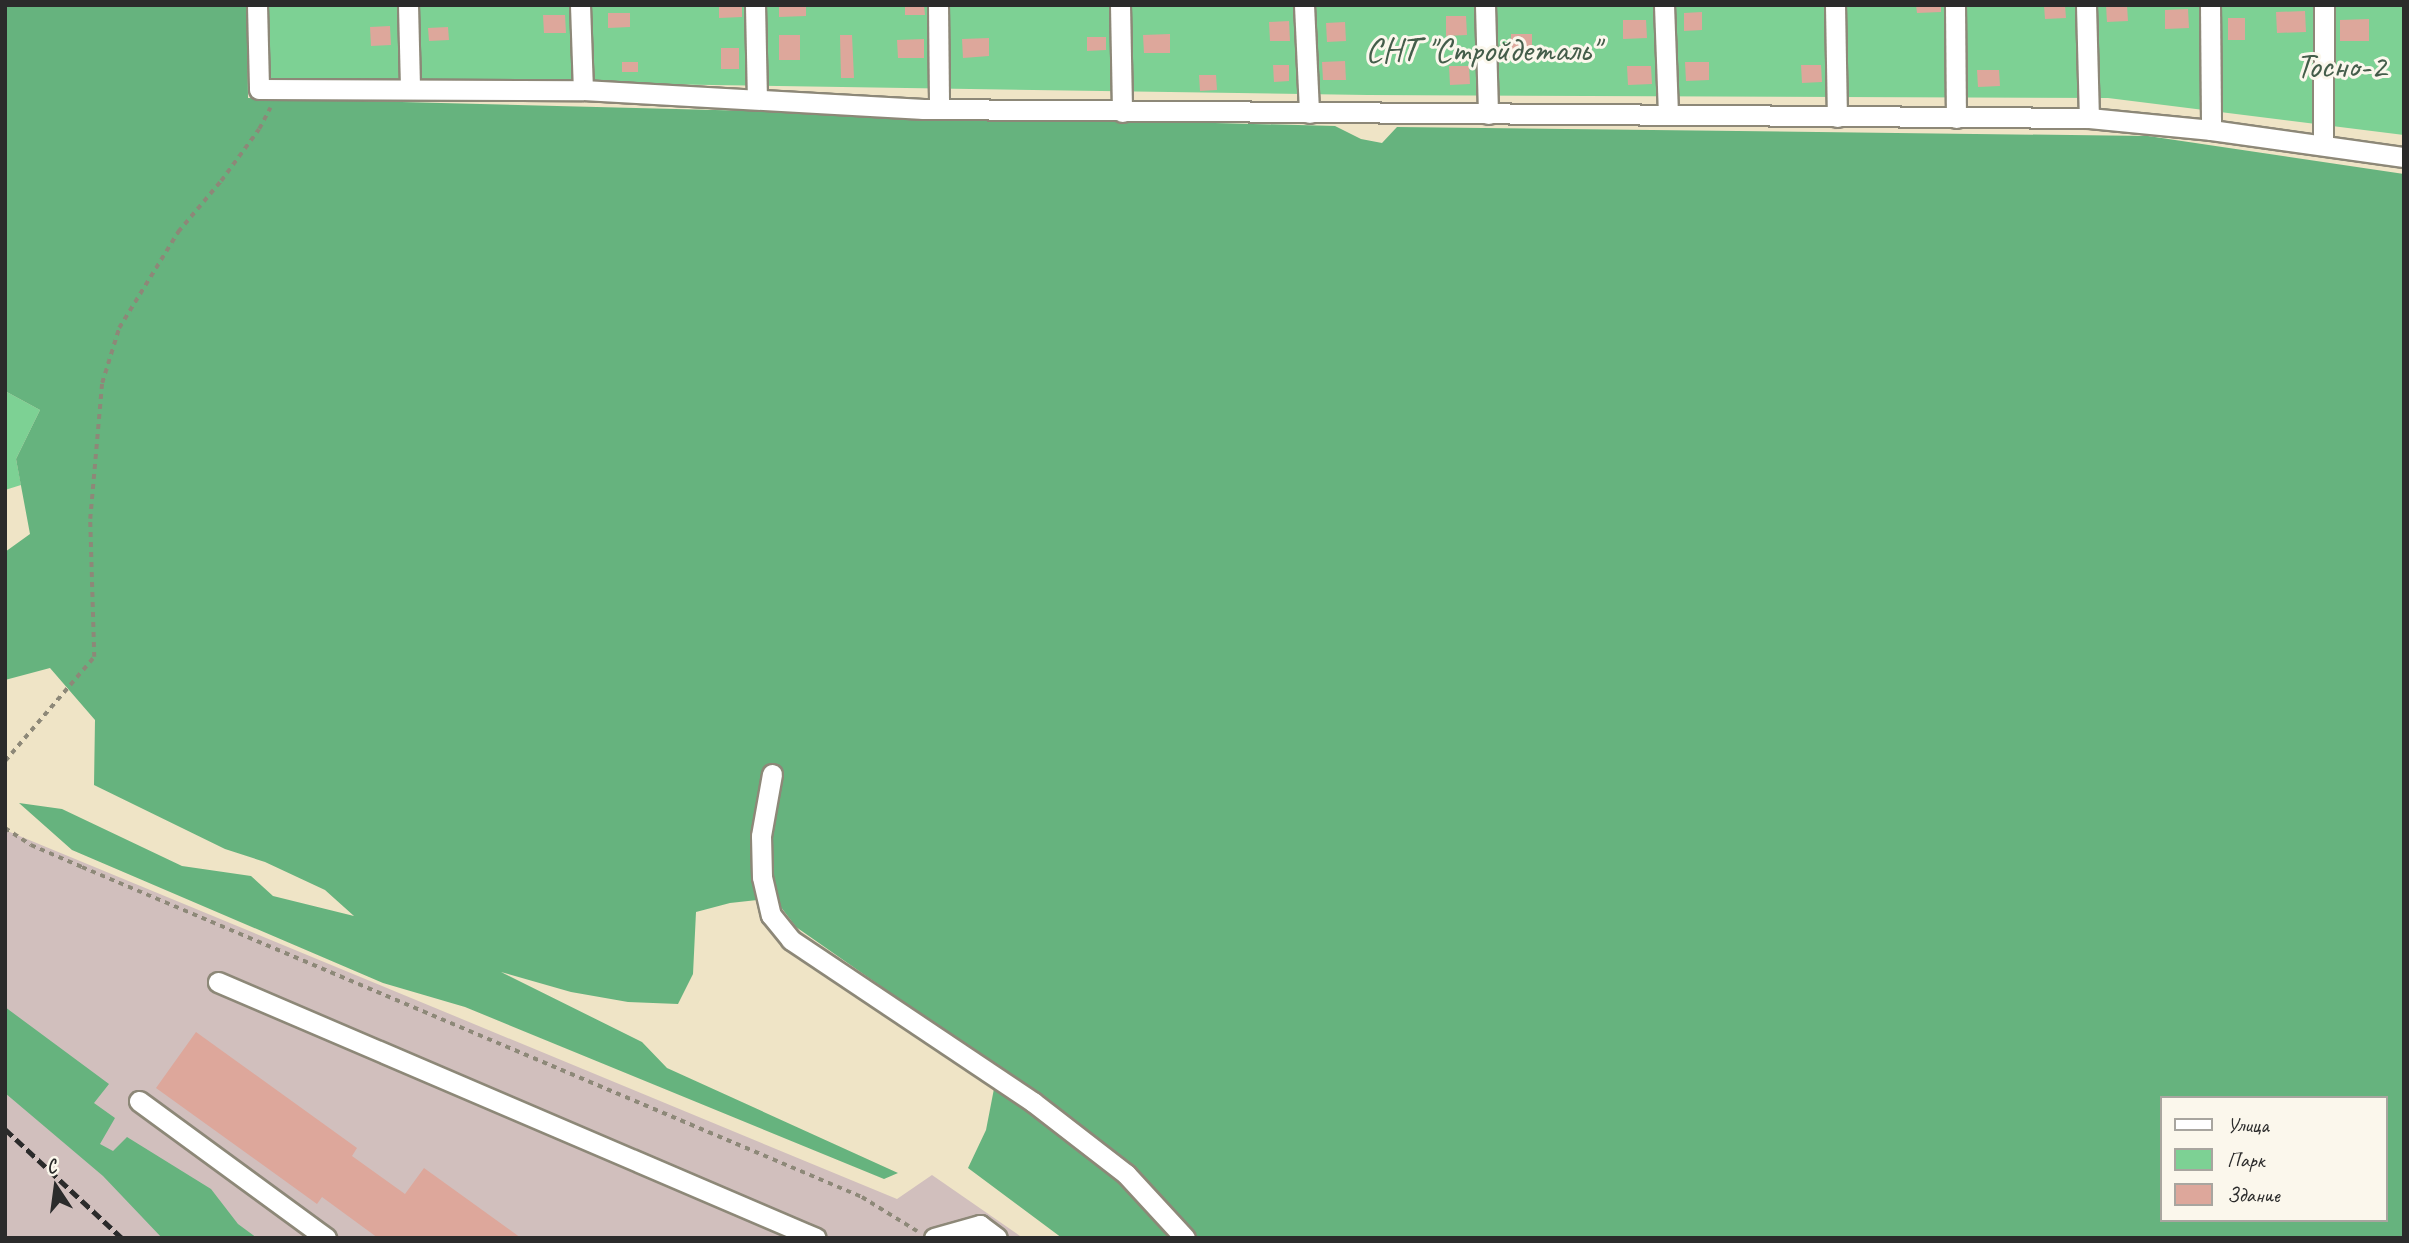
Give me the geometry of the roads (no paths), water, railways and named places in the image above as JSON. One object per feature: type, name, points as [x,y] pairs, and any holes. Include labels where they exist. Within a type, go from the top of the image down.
[{"type":"street","points":[[257,5],[259,89],[583,90],[939,109],[2090,118],[2211,130],[2404,157]]},
{"type":"street","points":[[408,5],[410,88]]},
{"type":"street","points":[[580,5],[583,90]]},
{"type":"street","points":[[755,5],[757,98]]},
{"type":"street","points":[[938,5],[939,109]]},
{"type":"street","points":[[1120,5],[1122,111]]},
{"type":"street","points":[[1304,5],[1309,113]]},
{"type":"street","points":[[1485,5],[1488,114]]},
{"type":"street","points":[[1664,5],[1668,115]]},
{"type":"street","points":[[1835,5],[1837,117]]},
{"type":"street","points":[[1955,5],[1956,118]]},
{"type":"street","points":[[2086,5],[2090,118]]},
{"type":"street","points":[[2210,5],[2211,130]]},
{"type":"street","points":[[2323,145],[2324,5]]},
{"type":"street","points":[[772,774],[761,836],[762,877],[771,915],[792,940],[1044,1110],[1126,1174],[1185,1238]]},
{"type":"street","points":[[218,982],[816,1238]]},
{"type":"street","points":[[139,1101],[326,1238]]},
{"type":"street","points":[[934,1238],[980,1225],[997,1238]]},
{"type":"railway","points":[[5,1129],[122,1238]]},
{"type":"park label","name":"СНТ \"Стройдеталь\"","points":[[1482,50]]},
{"type":"park label","name":"Тосно-2","points":[[2341,66]]}]
